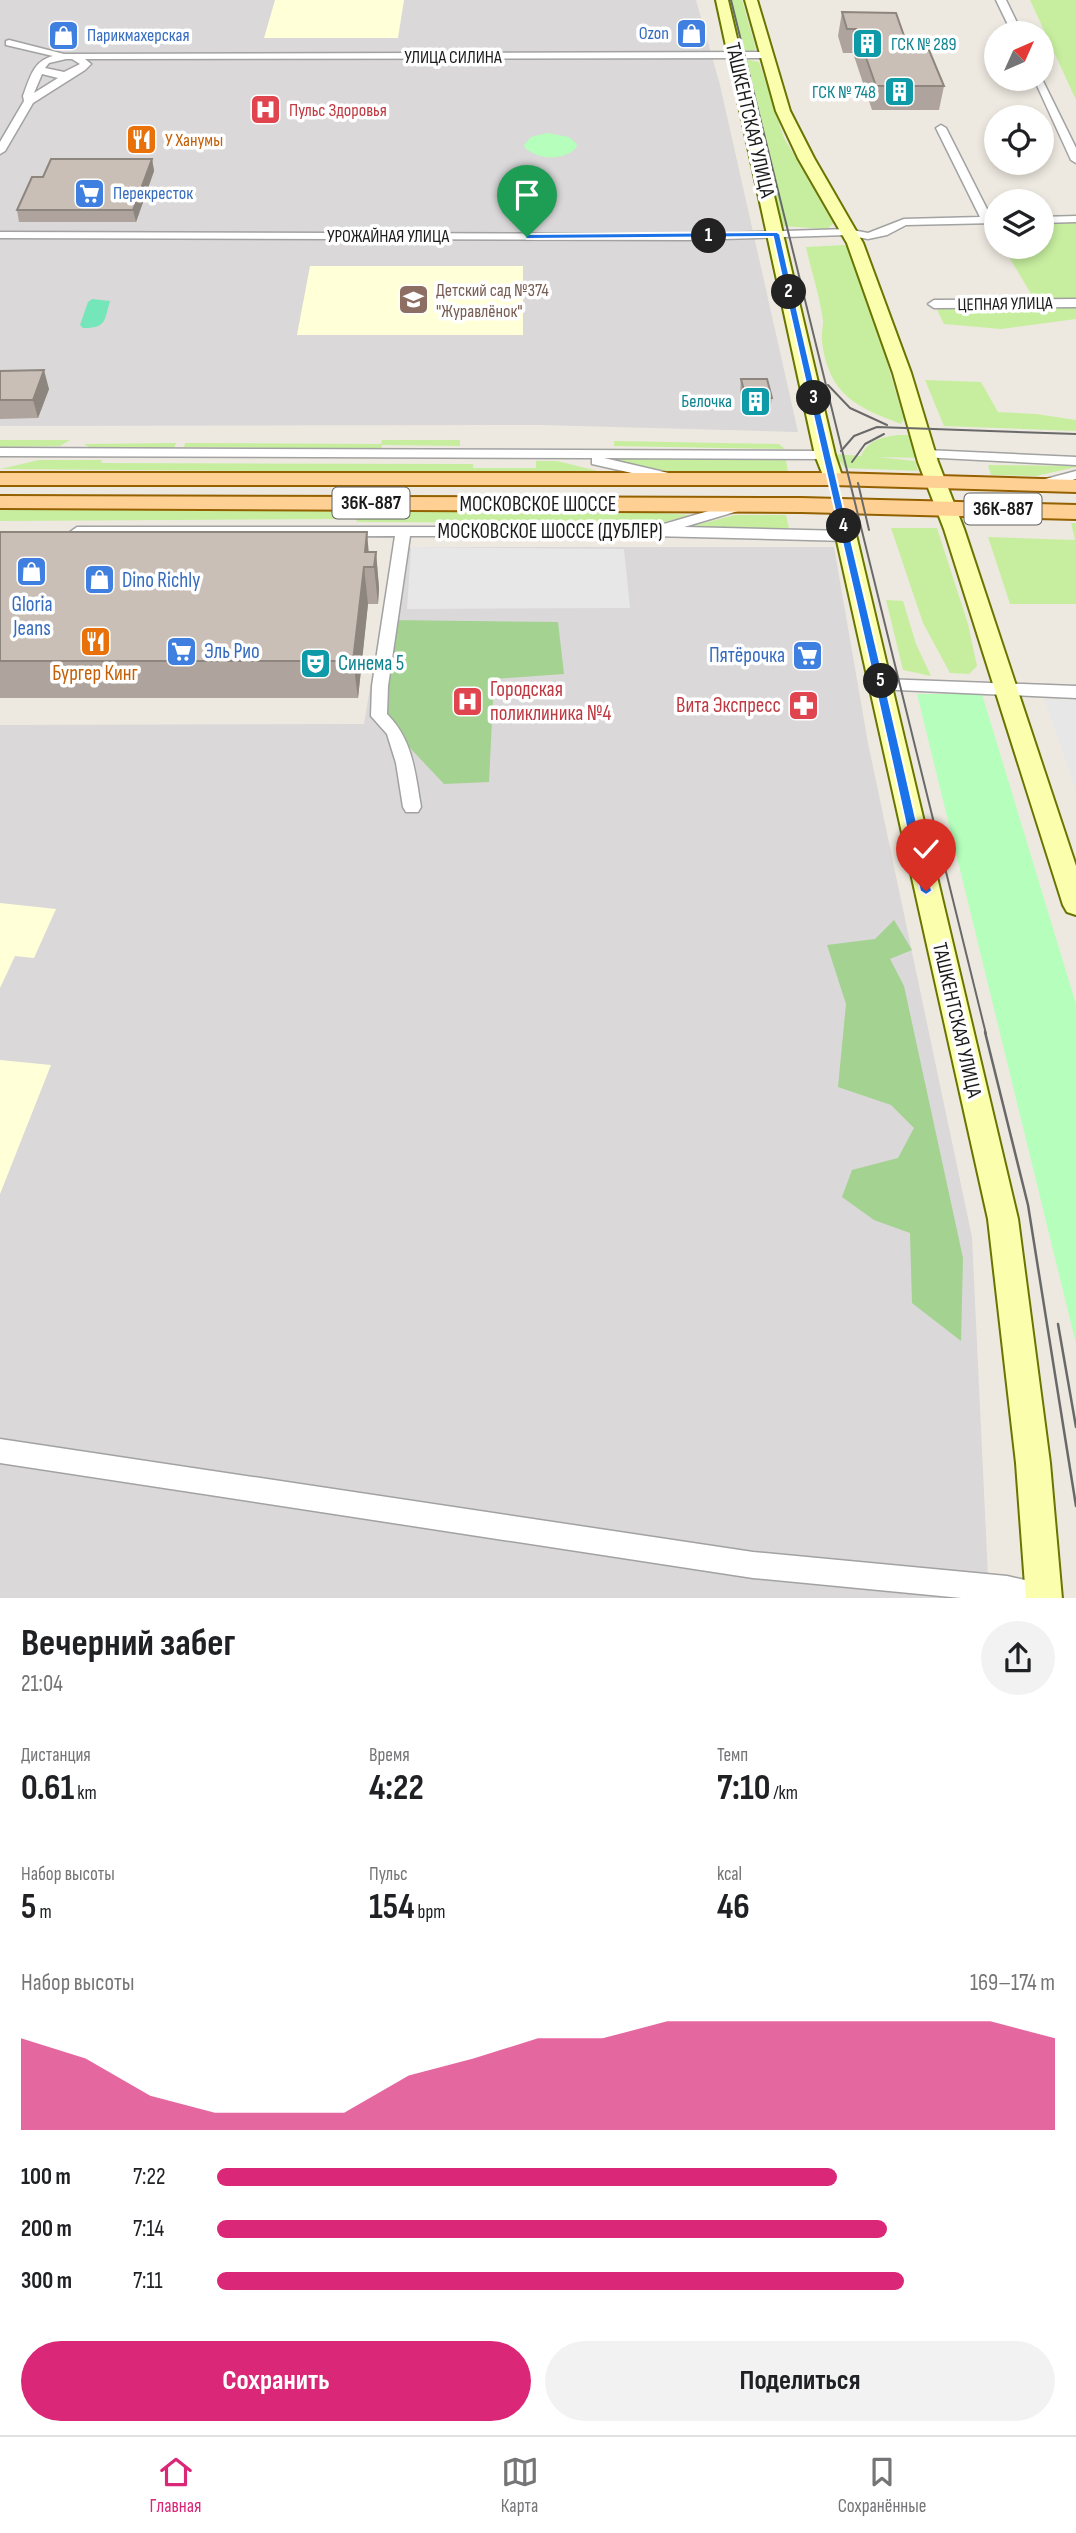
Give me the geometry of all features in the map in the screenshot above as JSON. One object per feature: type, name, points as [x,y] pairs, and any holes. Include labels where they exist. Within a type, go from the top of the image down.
[{"type":"main road","name":"ТАШКЕНТСКАЯ УЛИЦА","points":[[722,0],[1003,1219],[1049,1598]]},
{"type":"main road","name":"ТАШКЕНТСКАЯ УЛИЦА","points":[[751,0],[783,111],[855,243],[902,373],[926,454],[1076,905]]},
{"type":"main road","name":"МОСКОВСКОЕ ШОССЕ","points":[[0,479],[677,480],[836,492],[945,508],[1076,512]]},
{"type":"main road","name":"МОСКОВСКОЕ ШОССЕ","points":[[0,502],[743,505],[936,481],[1076,486]]},
{"type":"street","points":[[1001,0],[1011,21]]},
{"type":"street","points":[[4,41],[71,57],[86,64],[29,101]]},
{"type":"street","points":[[4,41],[54,75],[75,72]]},
{"type":"street","name":"УЛИЦА СИЛИНА","points":[[71,57],[767,55]]},
{"type":"street","points":[[0,151],[29,101],[41,67],[56,58],[71,57]]},
{"type":"street","name":"УЛИЦА СИЛИНА","points":[[75,72],[139,57]]},
{"type":"street","points":[[1044,91],[1076,160]]},
{"type":"street","points":[[942,128],[984,207]]},
{"type":"street","points":[[1054,220],[1076,219]]},
{"type":"street","points":[[847,232],[875,234],[904,222],[984,220]]},
{"type":"street","name":"УРОЖАЙНАЯ УЛИЦА","points":[[0,235],[847,232]]},
{"type":"street","name":"ЦЕПНАЯ УЛИЦА","points":[[934,304],[1076,303]]},
{"type":"street","points":[[0,452],[825,455]]},
{"type":"street","points":[[0,463],[51,453]]},
{"type":"street","points":[[566,454],[677,480]]},
{"type":"street","points":[[926,454],[1076,461]]},
{"type":"street","points":[[1039,485],[1076,475]]},
{"type":"street","points":[[652,531],[743,505]]},
{"type":"street","points":[[403,531],[380,686],[379,716],[395,732],[405,763],[412,807]]},
{"type":"street","name":"МОСКОВСКОЕ ШОССЕ (ДУБЛЕР)","points":[[65,532],[652,531],[847,536]]},
{"type":"street","points":[[882,685],[1076,692]]},
{"type":"street","points":[[0,1451],[752,1565],[1007,1589],[1049,1598]]},
{"type":"shaded area","points":[[0,0],[696,0],[720,85],[798,432],[540,425],[0,426]]},
{"type":"shaded area","points":[[275,0],[404,0],[398,38],[264,38]]},
{"type":"shaded area","name":"Детский сад №374 \"Журавлёнок\"","points":[[310,266],[523,266],[523,335],[297,335]]},
{"type":"shaded area","points":[[393,547],[834,547],[868,743],[972,1237],[989,1598],[0,1598],[0,725],[364,724]]},
{"type":"shaded area","points":[[411,547],[624,549],[630,608],[407,609]]},
{"type":"shaded area","points":[[1044,699],[1076,700],[1076,791]]},
{"type":"shaded area","points":[[0,903],[56,909],[34,958],[15,956],[0,988]]},
{"type":"shaded area","points":[[0,1060],[51,1065],[0,1194]]},
{"type":"green space","points":[[725,0],[742,0],[756,49],[752,52],[740,51],[737,41],[740,40]]},
{"type":"green space","points":[[1030,0],[1076,0],[1076,100],[1054,52],[1054,21],[1040,21]]},
{"type":"green space","points":[[745,59],[759,62],[784,138],[834,223],[827,229],[781,226],[739,61]]},
{"type":"green space","points":[[547,133],[569,137],[577,144],[576,148],[558,157],[544,157],[525,148],[524,145],[531,137]]},
{"type":"green space","points":[[1076,219],[1076,319],[1001,329],[944,324],[934,304],[1036,302],[1010,259],[1054,259],[1054,220]]},
{"type":"green space","points":[[844,245],[849,248],[865,289],[904,419],[901,424],[858,405],[847,396],[831,375],[826,360],[822,339],[822,312],[806,247]]},
{"type":"green space","points":[[92,299],[110,301],[100,325],[83,328],[80,325],[88,302]]},
{"type":"green space","points":[[925,380],[981,382],[998,412],[1076,420],[1076,431],[944,426]]},
{"type":"green space","points":[[911,435],[918,458],[878,457],[915,461],[918,471],[845,468],[834,454],[861,456],[867,446],[876,440]]},
{"type":"green space","points":[[0,440],[70,440],[60,446],[0,447]]},
{"type":"green space","points":[[382,440],[460,440],[460,446],[382,445],[381,449],[184,447],[185,443],[381,444]]},
{"type":"green space","points":[[614,441],[779,444],[785,449],[614,446]]},
{"type":"green space","points":[[176,443],[174,448],[92,449],[84,444]]},
{"type":"green space","points":[[607,458],[786,460],[788,472],[665,471]]},
{"type":"green space","points":[[39,460],[102,460],[101,463],[473,464],[473,468],[536,468],[536,461],[557,461],[610,474],[0,469]]},
{"type":"green space","points":[[988,465],[1076,467],[1036,476],[991,475]]},
{"type":"green space","points":[[0,510],[605,510],[691,515],[645,527],[597,527],[597,523],[357,522],[356,519],[0,521]]},
{"type":"green space","points":[[735,515],[786,515],[789,528],[685,528]]},
{"type":"green space","points":[[1071,523],[1076,523],[1076,604],[1010,604],[988,537],[1075,540]]},
{"type":"green space","points":[[891,528],[937,528],[968,624],[977,666],[969,674],[950,673],[923,623]]},
{"type":"green space","points":[[886,600],[903,601],[916,644],[931,676],[903,670]]},
{"type":"green space","points":[[389,620],[558,622],[564,674],[494,679],[489,782],[444,784],[395,732],[379,704]]},
{"type":"green space","points":[[917,694],[982,694],[1076,1004],[1076,1344]]},
{"type":"green space","points":[[894,920],[912,950],[890,959],[904,986],[963,1258],[961,1341],[912,1303],[910,1233],[874,1220],[842,1197],[852,1170],[898,1158],[914,1128],[891,1105],[838,1087],[846,1004],[827,945],[875,939]]},
{"type":"building","points":[[842,12],[896,13],[909,50],[929,50],[944,86],[876,86],[856,29],[847,29]]},
{"type":"building","name":"Перекресток","points":[[51,159],[152,159],[133,210],[17,210],[32,177],[43,177]]},
{"type":"building","points":[[44,370],[33,400],[0,400],[0,371]]},
{"type":"building","points":[[741,379],[767,379],[772,398],[746,398]]},
{"type":"building","name":"Эль Рио","points":[[0,532],[367,532],[365,552],[376,552],[374,567],[364,567],[353,661],[0,661]]},
{"type":"tram line","points":[[731,0],[842,450]]},
{"type":"tram line","points":[[828,385],[850,408],[887,425]]},
{"type":"tram line","points":[[842,450],[854,436],[877,427],[1076,434]]},
{"type":"tram line","points":[[852,462],[865,444],[884,434]]},
{"type":"tram line","points":[[842,450],[986,1034]]},
{"type":"tram line","points":[[858,483],[869,530]]},
{"type":"tram line","points":[[985,1032],[1028,1205],[1076,1506]]},
{"type":"tram line","points":[[1058,1324],[1076,1427]]},
{"type":"place","name":"Ozon","points":[[692,33]]},
{"type":"place","name":"Парикмахерская","points":[[64,35]]},
{"type":"place","name":"ГСК № 289","points":[[868,44]]},
{"type":"place","name":"ГСК № 748","points":[[899,92]]},
{"type":"place","name":"Пульс Здоровья","points":[[266,110]]},
{"type":"place","name":"У Ханумы","points":[[142,140]]},
{"type":"place","name":"Перекресток","points":[[90,193]]},
{"type":"place","name":"Детский сад №374 \"Журавлёнок\"","points":[[413,300]]},
{"type":"place","name":"Белочка","points":[[755,401]]},
{"type":"place","name":"Gloria Jeans","points":[[32,572]]},
{"type":"place","name":"Dino Richly","points":[[99,580]]},
{"type":"place","name":"Бургер Кинг","points":[[95,641]]},
{"type":"place","name":"Эль Рио","points":[[181,651]]},
{"type":"place","name":"Пятёрочка","points":[[808,655]]},
{"type":"place","name":"Синема 5","points":[[315,663]]},
{"type":"place","name":"Городская поликлиника №4","points":[[467,701]]},
{"type":"place","name":"Вита Экспресс","points":[[804,705]]},
{"type":"route","points":[[527,237],[777,234],[825,455],[882,685],[926,891]]}]
